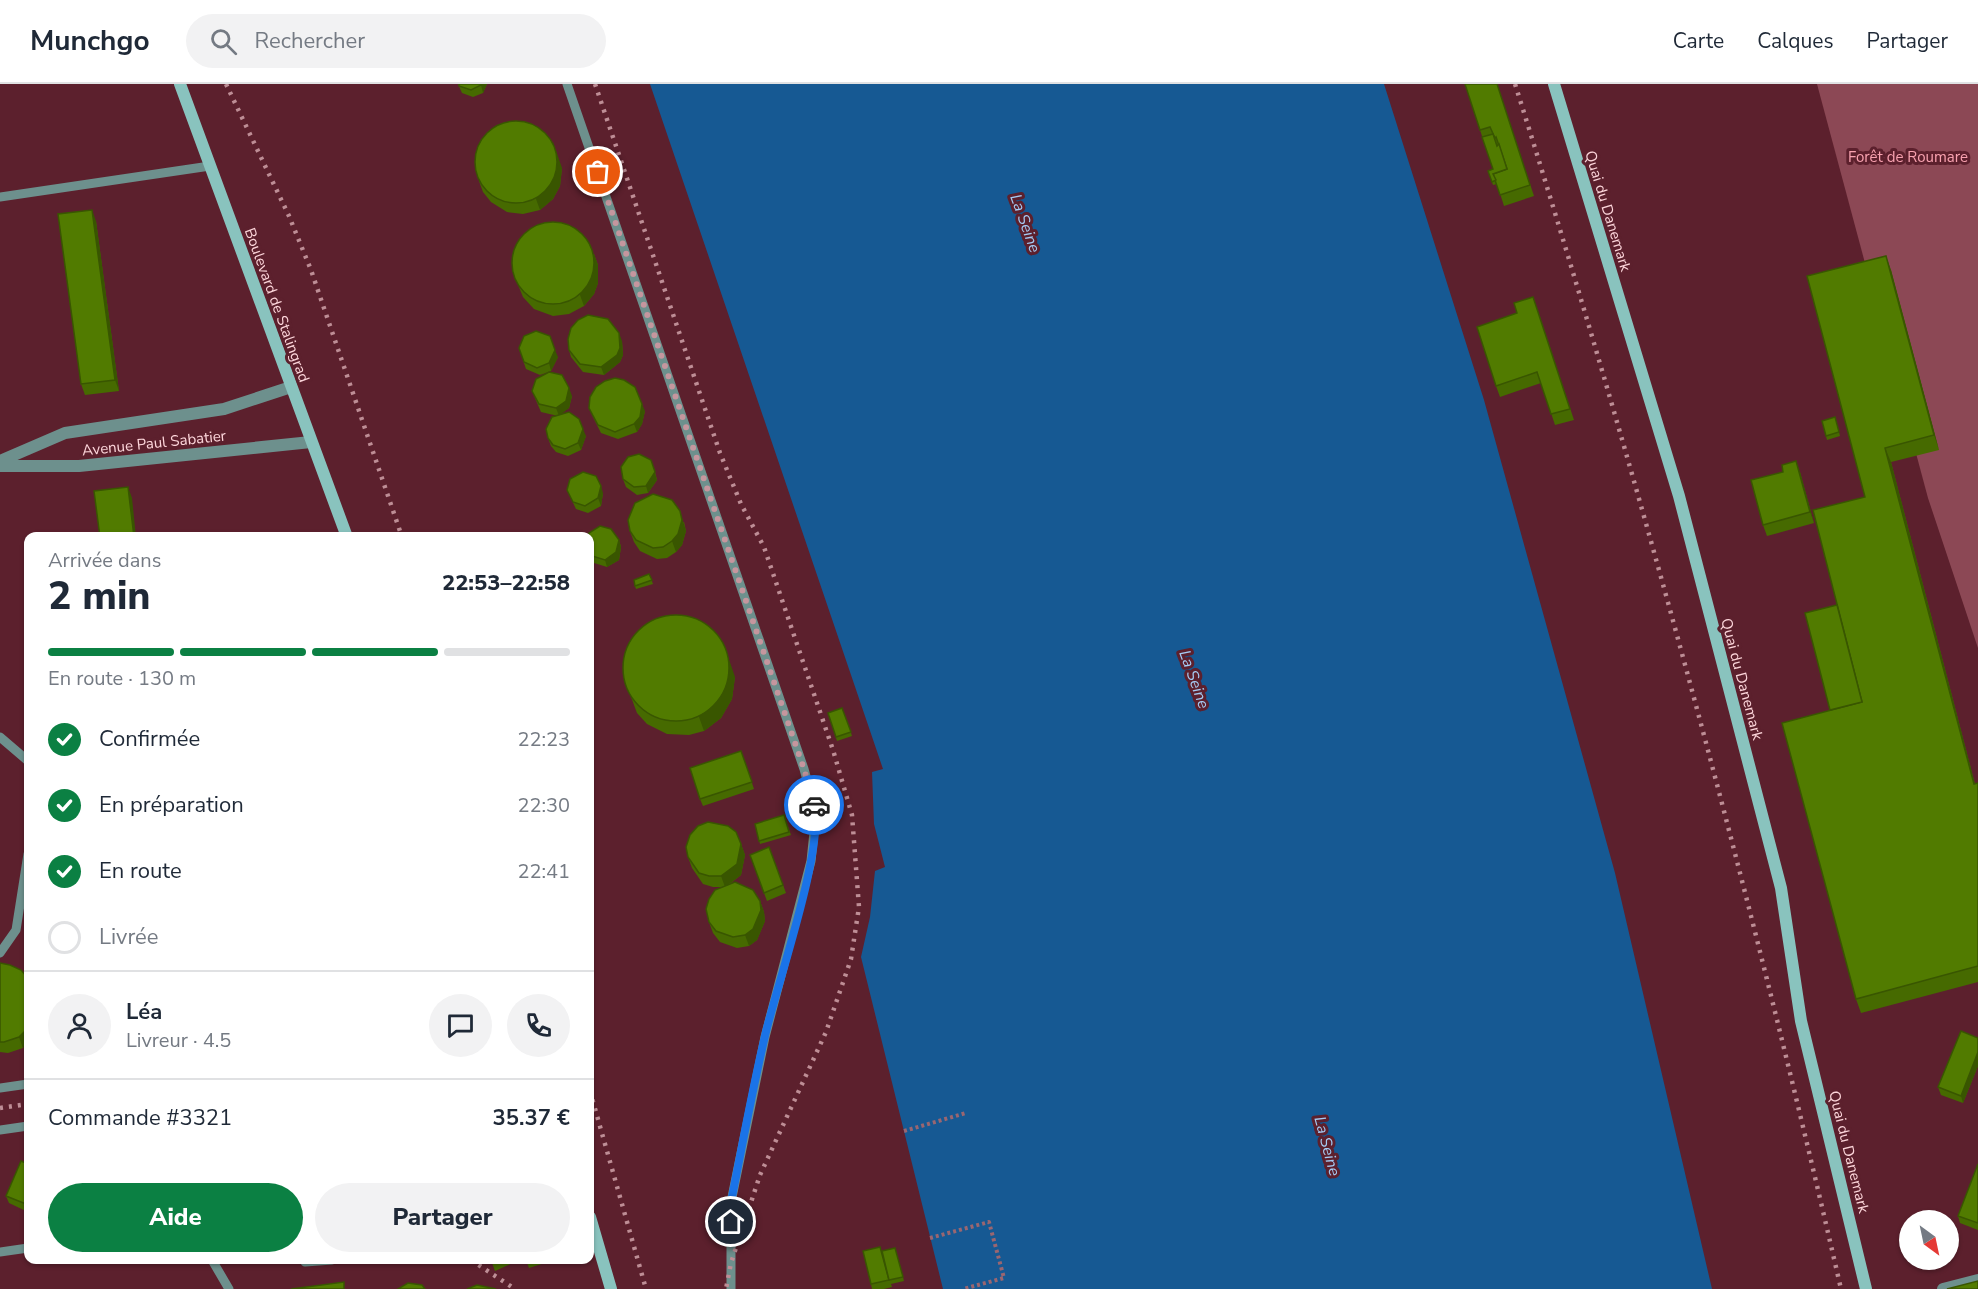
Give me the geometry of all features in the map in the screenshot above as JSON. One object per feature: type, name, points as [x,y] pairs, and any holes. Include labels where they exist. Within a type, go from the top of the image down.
[{"type":"main road","name":"Boulevard de Stalingrad","points":[[180,84],[345,532]]},
{"type":"main road","name":"Quai du Danemark","points":[[1554,84],[1679,496],[1781,888],[1801,1021],[1866,1289]]},
{"type":"main road","points":[[594,1231],[611,1289]]},
{"type":"street","name":"Avenue Paul Sabatier","points":[[0,464],[65,433],[224,409],[291,387]]},
{"type":"street","name":"Avenue Paul Sabatier","points":[[0,464],[79,466],[312,442]]},
{"type":"street","points":[[1943,1289],[1978,1280]]},
{"type":"lane","points":[[567,84],[804,769],[816,813],[811,861],[765,1036],[731,1202],[731,1289]]},
{"type":"lane","points":[[0,197],[210,166]]},
{"type":"lane","points":[[0,737],[24,758]]},
{"type":"lane","points":[[0,954],[16,930],[24,879]]},
{"type":"lane","points":[[0,1088],[24,1085]]},
{"type":"lane","points":[[0,1130],[24,1127]]},
{"type":"lane","points":[[0,1252],[24,1249]]},
{"type":"lane","points":[[214,1264],[229,1289]]},
{"type":"path","points":[[904,1131],[966,1113]]},
{"type":"path","points":[[930,1238],[989,1222],[1004,1278],[963,1289]]},
{"type":"green space","name":"Forêt de Roumare","points":[[1817,84],[1978,84],[1978,648],[1928,498]]},
{"type":"water","name":"La Seine","points":[[650,84],[1384,84],[1484,400],[1615,873],[1712,1289],[943,1289],[861,957],[870,917],[875,871],[885,867],[874,824],[872,772],[883,769]]},
{"type":"building","points":[[459,84],[481,84],[481,85],[471,90]]},
{"type":"building","points":[[1465,84],[1497,84],[1530,185],[1500,195],[1493,174],[1507,169],[1496,137],[1490,127],[1480,130]]},
{"type":"building","points":[[508,121],[524,121],[539,128],[550,139],[557,154],[554,178],[545,191],[524,203],[508,203],[493,196],[482,185],[475,170],[475,154],[482,139],[493,128]]},
{"type":"building","points":[[1493,134],[1497,146],[1499,144],[1507,169],[1493,174],[1496,180],[1492,182],[1488,171],[1493,169],[1482,137]]},
{"type":"building","points":[[92,210],[115,380],[81,384],[58,214]]},
{"type":"building","points":[[545,222],[561,222],[576,229],[587,240],[594,255],[591,279],[582,292],[561,304],[545,304],[530,297],[519,286],[512,271],[512,255],[519,240],[530,229]]},
{"type":"building","points":[[1886,256],[1934,435],[1885,448],[1974,784],[1978,783],[1978,966],[1856,999],[1782,723],[1862,702],[1813,510],[1865,497],[1807,276]]},
{"type":"building","points":[[1533,297],[1570,409],[1551,414],[1537,372],[1496,386],[1477,327],[1517,313],[1514,303]]},
{"type":"building","points":[[588,315],[608,319],[619,333],[620,348],[617,355],[601,367],[580,364],[569,350],[568,339],[571,328],[578,320]]},
{"type":"building","points":[[536,331],[550,336],[555,350],[549,363],[537,368],[524,362],[519,348],[524,336]]},
{"type":"building","points":[[549,372],[562,375],[569,388],[566,401],[556,408],[539,404],[532,391],[536,379]]},
{"type":"building","points":[[615,378],[624,380],[635,387],[642,404],[640,417],[634,424],[615,432],[598,425],[589,408],[590,397],[596,387]]},
{"type":"building","points":[[569,412],[579,419],[583,429],[578,443],[565,449],[553,445],[546,429],[552,417]]},
{"type":"building","points":[[1835,417],[1839,432],[1826,436],[1822,421]]},
{"type":"building","points":[[639,454],[651,460],[655,472],[646,486],[634,487],[623,479],[621,467],[628,457]]},
{"type":"building","points":[[1796,461],[1810,512],[1763,525],[1751,480],[1783,472],[1782,465]]},
{"type":"building","points":[[583,472],[596,476],[601,486],[598,498],[585,506],[573,502],[567,490],[570,479]]},
{"type":"building","points":[[128,487],[133,532],[99,532],[94,491]]},
{"type":"building","points":[[653,494],[672,500],[680,511],[682,520],[678,534],[672,541],[663,547],[653,548],[636,540],[630,531],[628,520],[635,503]]},
{"type":"building","points":[[600,526],[611,529],[619,540],[616,552],[605,560],[594,557],[594,532],[591,532]]},
{"type":"building","points":[[649,574],[652,580],[635,586],[634,580]]},
{"type":"building","points":[[1837,605],[1862,702],[1830,710],[1805,613]]},
{"type":"building","points":[[676,615],[696,619],[713,631],[725,648],[729,668],[725,688],[713,705],[696,717],[676,721],[656,717],[639,705],[627,688],[623,668],[627,648],[639,631],[656,619]]},
{"type":"building","points":[[842,708],[851,732],[836,737],[828,713]]},
{"type":"building","points":[[741,751],[752,782],[700,799],[690,768]]},
{"type":"building","points":[[784,815],[789,832],[759,841],[755,824]]},
{"type":"building","points":[[708,822],[728,826],[736,832],[741,844],[737,864],[721,876],[699,873],[688,857],[686,847],[690,835],[698,826]]},
{"type":"building","points":[[769,847],[783,885],[764,893],[750,855]]},
{"type":"building","points":[[735,882],[753,890],[760,901],[761,910],[753,929],[745,935],[733,937],[716,931],[709,922],[706,909],[715,890]]},
{"type":"building","points":[[0,963],[10,965],[24,973],[24,1032],[19,1037],[0,1042]]},
{"type":"building","points":[[1961,1031],[1978,1038],[1978,1052],[1961,1096],[1938,1087]]},
{"type":"building","points":[[21,1161],[24,1162],[24,1203],[6,1196]]},
{"type":"building","points":[[1978,1164],[1978,1223],[1959,1216]]},
{"type":"building","points":[[880,1247],[889,1280],[871,1284],[863,1251]]},
{"type":"building","points":[[895,1248],[903,1277],[889,1280],[882,1251]]},
{"type":"building","points":[[1978,1281],[1978,1289],[1947,1289]]},
{"type":"building","points":[[344,1282],[344,1289],[291,1289]]},
{"type":"building","points":[[408,1283],[422,1285],[425,1289],[398,1289]]},
{"type":"building","points":[[477,1285],[496,1289],[467,1289]]},
{"type":"railway","points":[[226,84],[289,216],[311,270],[400,532]]},
{"type":"railway","points":[[595,84],[720,453],[741,504],[764,547],[833,750],[852,815],[859,907],[851,959],[826,1032],[760,1175],[731,1263],[726,1289]]},
{"type":"railway","points":[[1515,84],[1606,383],[1690,683],[1768,985],[1841,1289]]},
{"type":"railway","points":[[0,1108],[24,1105]]},
{"type":"railway","points":[[594,1105],[646,1289]]},
{"type":"railway","points":[[477,1264],[515,1289]]},
{"type":"way so far","points":[[598,172],[804,769],[814,805]]},
{"type":"route","points":[[731,1222],[731,1202],[765,1036],[811,861],[816,813],[814,805]]}]
